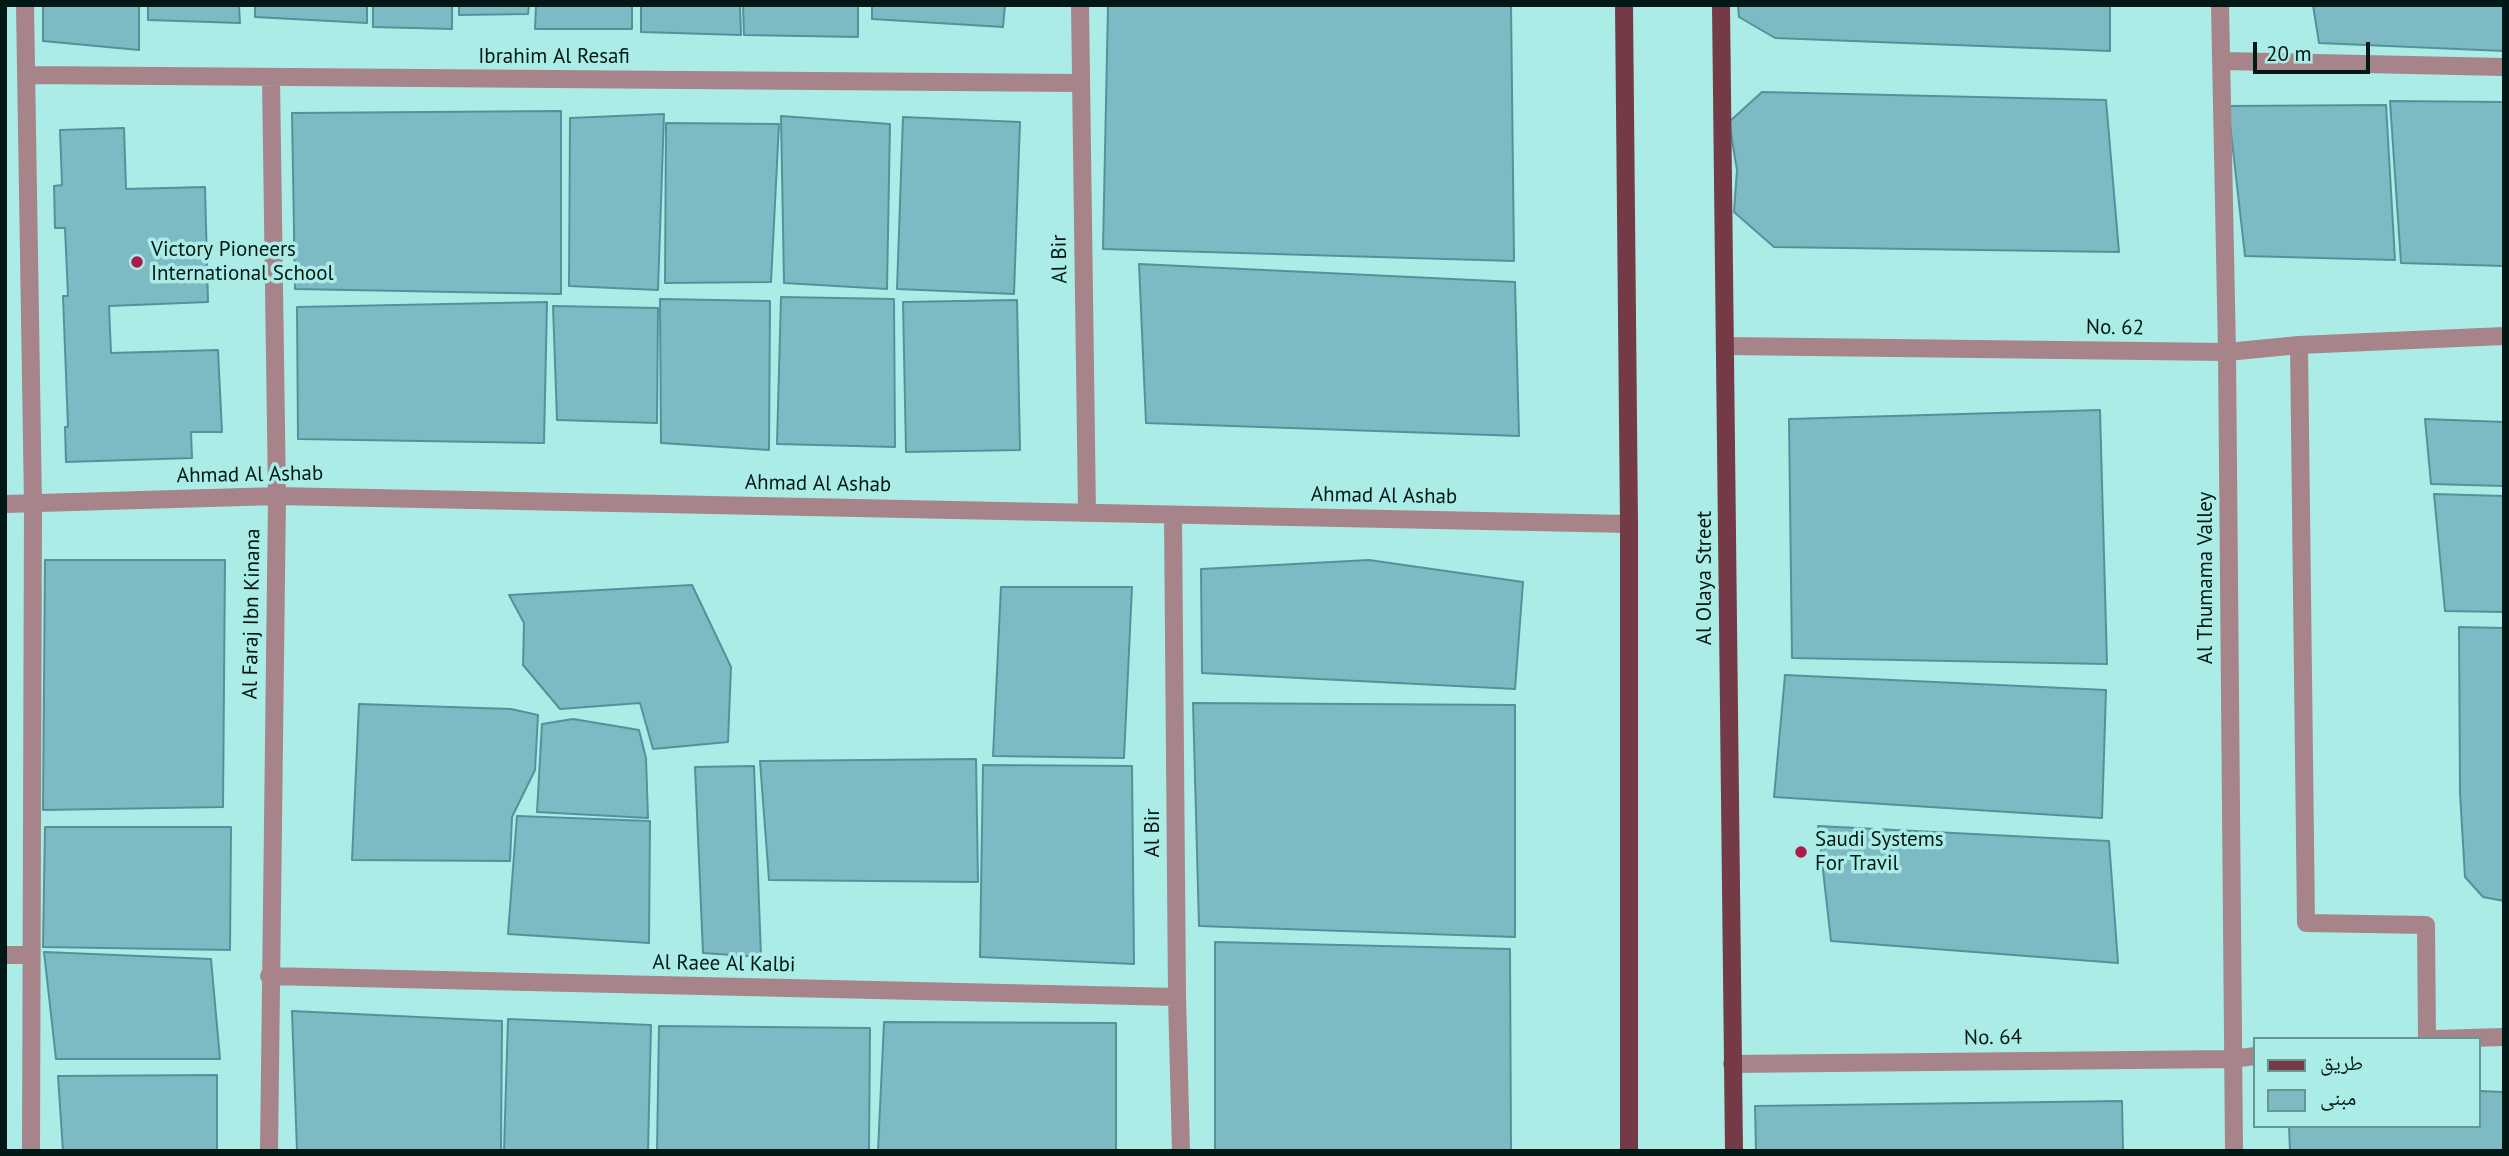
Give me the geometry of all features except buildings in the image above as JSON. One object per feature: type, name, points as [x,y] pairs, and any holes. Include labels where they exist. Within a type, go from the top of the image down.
[{"type":"main road","points":[[1624,5],[1629,524],[1629,1151]]},
{"type":"main road","name":"Al Olaya Street","points":[[1721,5],[1734,1151]]},
{"type":"street","points":[[25,5],[33,504],[31,1151]]},
{"type":"street","name":"Al Bir","points":[[1080,5],[1087,512]]},
{"type":"street","name":"Al Thumama Valley","points":[[2220,5],[2227,352],[2234,1151]]},
{"type":"street","points":[[2223,61],[2504,67]]},
{"type":"street","name":"Ibrahim Al Resafi","points":[[27,75],[1080,83]]},
{"type":"street","name":"Al Faraj Ibn Kinana","points":[[269,1151],[269,976],[277,496],[271,78]]},
{"type":"street","name":"No. 62","points":[[1726,346],[2227,352],[2299,345],[2504,337]]},
{"type":"street","points":[[2299,345],[2306,923],[2426,925],[2427,1037]]},
{"type":"street","name":"Ahmad Al Ashab","points":[[5,504],[277,496],[1629,524]]},
{"type":"street","name":"Al Bir","points":[[1173,515],[1181,1151]]},
{"type":"street","points":[[5,955],[30,955]]},
{"type":"street","name":"Al Raee Al Kalbi","points":[[269,976],[1177,997]]},
{"type":"street","points":[[2481,1038],[2504,1037]]},
{"type":"street","name":"No. 64","points":[[1732,1064],[2232,1059],[2254,1056]]},
{"type":"place","name":"Victory Pioneers International School","points":[[137,262]]},
{"type":"place","name":"Saudi Systems For Travil","points":[[1801,852]]}]
